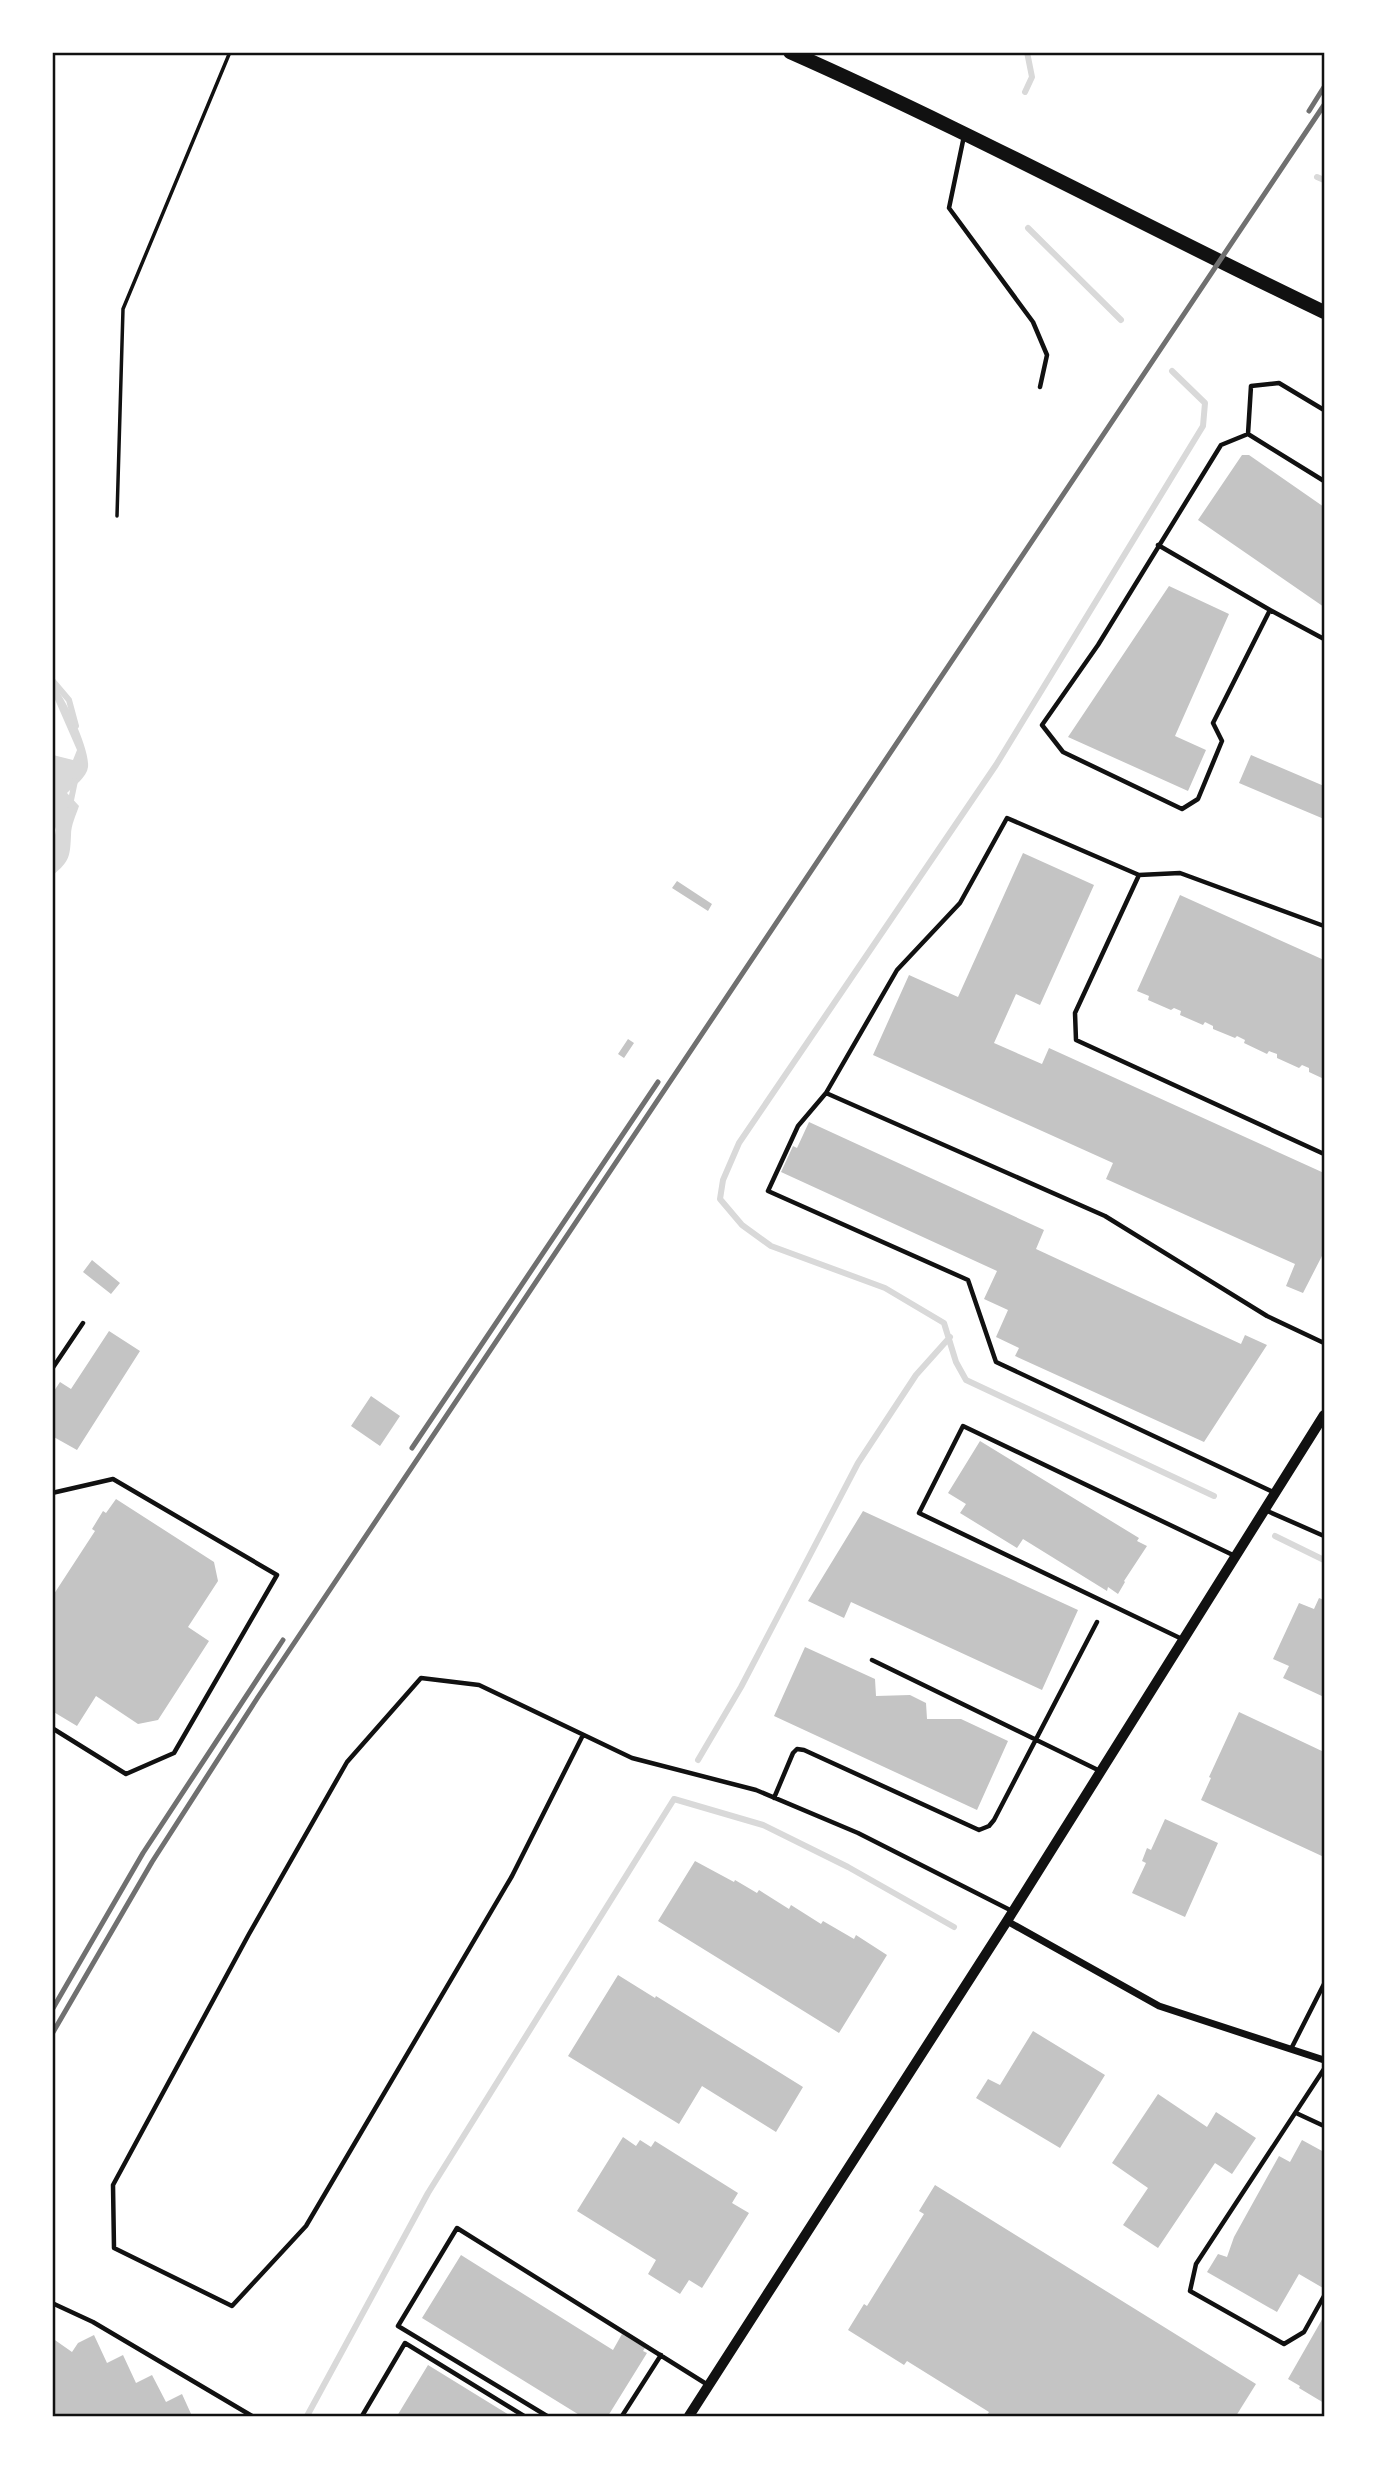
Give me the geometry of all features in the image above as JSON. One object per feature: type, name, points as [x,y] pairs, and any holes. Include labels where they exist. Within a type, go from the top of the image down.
[{"type":"main road","points":[[790,52],[883,94],[1194,250],[1325,312]]},
{"type":"street","points":[[689,2417],[1010,1916],[1325,1415]]},
{"type":"street","points":[[1010,1916],[1159,2006],[1325,2060]]},
{"type":"lane","points":[[964,135],[948,208],[1033,322],[1047,355],[1040,387]]},
{"type":"lane","points":[[1248,434],[1251,386],[1279,383],[1325,410]]},
{"type":"lane","points":[[1248,434],[1325,481]]},
{"type":"lane","points":[[1248,434],[1221,445],[1098,645],[1042,725],[1063,752],[1182,809],[1198,799],[1222,741],[1213,723],[1270,610]]},
{"type":"lane","points":[[1158,545],[1325,639]]},
{"type":"lane","points":[[1276,1493],[996,1362],[968,1280],[768,1191],[798,1126],[826,1093],[897,970],[960,902],[1007,818],[1139,875],[1180,873],[1325,926]]},
{"type":"lane","points":[[1139,875],[1075,1013],[1076,1040],[1325,1154]]},
{"type":"lane","points":[[826,1093],[1105,1216],[1267,1316],[1325,1343]]},
{"type":"lane","points":[[52,1369],[83,1323]]},
{"type":"lane","points":[[1183,1640],[919,1513],[963,1426],[1236,1557]]},
{"type":"lane","points":[[52,1493],[113,1479],[277,1575],[174,1752],[126,1774],[52,1728]]},
{"type":"lane","points":[[1265,1510],[1325,1536]]},
{"type":"lane","points":[[774,1798],[797,1749],[979,1830],[989,1826],[1037,1741],[1097,1622]]},
{"type":"lane","points":[[872,1660],[1101,1771]]},
{"type":"lane","points":[[583,1735],[512,1876],[306,2226],[232,2306],[114,2248],[113,2185],[249,1934],[347,1762],[421,1678],[480,1685],[632,1758],[756,1790],[858,1833],[1010,1916]]},
{"type":"lane","points":[[1291,2049],[1323,1987]]},
{"type":"lane","points":[[1325,2069],[1196,2264],[1190,2291],[1284,2344],[1304,2332],[1325,2295]]},
{"type":"lane","points":[[1296,2113],[1325,2126]]},
{"type":"lane","points":[[547,2417],[398,2326],[457,2228],[709,2386]]},
{"type":"lane","points":[[52,2304],[93,2322],[252,2417]]},
{"type":"lane","points":[[362,2417],[405,2343],[524,2417]]},
{"type":"lane","points":[[622,2417],[661,2356]]},
{"type":"path","points":[[117,516],[123,309],[230,52]]},
{"type":"shaded area","points":[[53,684],[76,724],[85,748],[88,767],[83,778],[67,793],[79,806],[72,828],[68,858],[53,875],[56,830],[53,821],[55,807],[52,802],[53,755],[73,760],[77,750],[53,695]]},
{"type":"building","points":[[1242,455],[1249,455],[1324,507],[1324,607],[1198,520]]},
{"type":"building","points":[[1169,586],[1229,614],[1175,736],[1206,750],[1188,791],[1068,737]]},
{"type":"building","points":[[1251,755],[1324,786],[1324,819],[1239,783]]},
{"type":"building","points":[[1023,853],[1094,885],[1040,1005],[1016,994],[994,1043],[1042,1064],[1049,1048],[1324,1173],[1324,1252],[1303,1293],[1286,1286],[1295,1264],[1106,1179],[1113,1163],[873,1055],[909,975],[958,997]]},
{"type":"building","points":[[677,881],[712,904],[708,911],[672,888]]},
{"type":"building","points":[[1180,895],[1324,960],[1324,1079],[1309,1072],[1309,1068],[1302,1065],[1299,1068],[1277,1058],[1277,1054],[1269,1051],[1267,1054],[1244,1043],[1245,1040],[1237,1036],[1235,1038],[1213,1029],[1213,1026],[1205,1022],[1203,1025],[1180,1015],[1181,1011],[1174,1008],[1171,1010],[1148,1000],[1149,996],[1137,991]]},
{"type":"building","points":[[628,1039],[634,1043],[624,1058],[618,1054]]},
{"type":"building","points":[[809,1122],[1044,1230],[1036,1249],[1241,1344],[1245,1335],[1267,1345],[1204,1442],[1015,1356],[1019,1348],[996,1337],[1008,1310],[984,1299],[997,1271],[781,1172],[793,1146],[797,1148]]},
{"type":"building","points":[[92,1260],[120,1283],[111,1294],[83,1272]]},
{"type":"building","points":[[109,1331],[140,1351],[77,1450],[52,1436],[52,1394],[60,1382],[71,1389]]},
{"type":"building","points":[[371,1396],[400,1416],[380,1446],[351,1426]]},
{"type":"building","points":[[980,1441],[1139,1538],[1137,1541],[1147,1546],[1118,1594],[1108,1587],[1107,1591],[1023,1539],[1017,1548],[960,1513],[966,1504],[948,1493]]},
{"type":"building","points":[[116,1499],[214,1562],[218,1581],[188,1627],[209,1641],[158,1720],[138,1724],[96,1696],[77,1726],[52,1711],[52,1597],[95,1531],[92,1529],[103,1511],[106,1513]]},
{"type":"building","points":[[863,1511],[1078,1610],[1042,1690],[851,1602],[844,1618],[808,1601]]},
{"type":"building","points":[[1319,1598],[1324,1600],[1324,1697],[1283,1678],[1289,1666],[1273,1659],[1299,1603],[1314,1609]]},
{"type":"building","points":[[805,1647],[875,1679],[876,1696],[910,1695],[926,1703],[927,1719],[961,1719],[1008,1741],[977,1810],[774,1716]]},
{"type":"building","points":[[1239,1712],[1324,1752],[1324,1857],[1201,1800]]},
{"type":"building","points":[[1165,1819],[1218,1843],[1185,1917],[1132,1893],[1146,1863],[1142,1861],[1147,1848],[1151,1850]]},
{"type":"building","points":[[695,1861],[757,1893],[759,1890],[789,1909],[791,1905],[821,1924],[823,1921],[854,1939],[856,1935],[887,1955],[839,2033],[658,1921]]},
{"type":"building","points":[[618,1975],[803,2087],[776,2132],[702,2086],[679,2124],[568,2056]]},
{"type":"building","points":[[1033,2031],[1105,2075],[1060,2148],[976,2098],[988,2079],[1000,2085]]},
{"type":"building","points":[[1158,2094],[1207,2127],[1216,2112],[1256,2138],[1232,2174],[1215,2163],[1158,2248],[1123,2225],[1148,2188],[1112,2163]]},
{"type":"building","points":[[623,2137],[636,2146],[640,2140],[651,2147],[655,2141],[738,2193],[732,2203],[749,2213],[702,2288],[689,2280],[680,2294],[648,2274],[656,2260],[577,2211]]},
{"type":"building","points":[[1302,2140],[1324,2152],[1324,2286],[1323,2288],[1299,2274],[1277,2312],[1207,2272],[1218,2254],[1227,2257],[1234,2237],[1279,2156],[1290,2162]]},
{"type":"building","points":[[935,2185],[1256,2384],[1236,2416],[986,2416],[989,2412],[907,2361],[904,2365],[848,2330],[864,2304],[867,2306],[924,2214],[919,2211]]},
{"type":"building","points":[[461,2255],[613,2350],[622,2334],[645,2348],[643,2351],[647,2353],[608,2416],[581,2416],[422,2318]]},
{"type":"building","points":[[1324,2316],[1324,2403],[1288,2379]]},
{"type":"building","points":[[94,2335],[107,2363],[123,2355],[136,2383],[152,2375],[166,2402],[182,2394],[192,2416],[52,2416],[52,2338],[72,2352],[78,2343]]},
{"type":"building","points":[[428,2365],[511,2416],[397,2416]]},
{"type":"waterway","points":[[1025,92],[1032,77],[1027,52]]},
{"type":"waterway","points":[[1317,177],[1324,180]]},
{"type":"waterway","points":[[1028,228],[1121,320]]},
{"type":"waterway","points":[[1172,371],[1205,403],[1203,426],[996,765],[739,1143],[723,1180],[720,1199],[742,1225],[771,1246],[885,1288],[944,1323],[956,1362],[966,1380],[1214,1496]]},
{"type":"waterway","points":[[52,680],[69,700],[76,726]]},
{"type":"waterway","points":[[70,805],[75,781]]},
{"type":"waterway","points":[[698,1760],[741,1687],[858,1463],[916,1375],[950,1337]]},
{"type":"waterway","points":[[1275,1536],[1324,1560]]},
{"type":"waterway","points":[[307,2416],[428,2193],[674,1799],[763,1825],[848,1867],[954,1927]]},
{"type":"railway","points":[[1309,111],[1324,87]]},
{"type":"railway","points":[[52,2034],[152,1862],[258,1697],[1324,105]]},
{"type":"railway","points":[[412,1448],[658,1082]]},
{"type":"railway","points":[[52,2010],[143,1853],[283,1640]]}]
